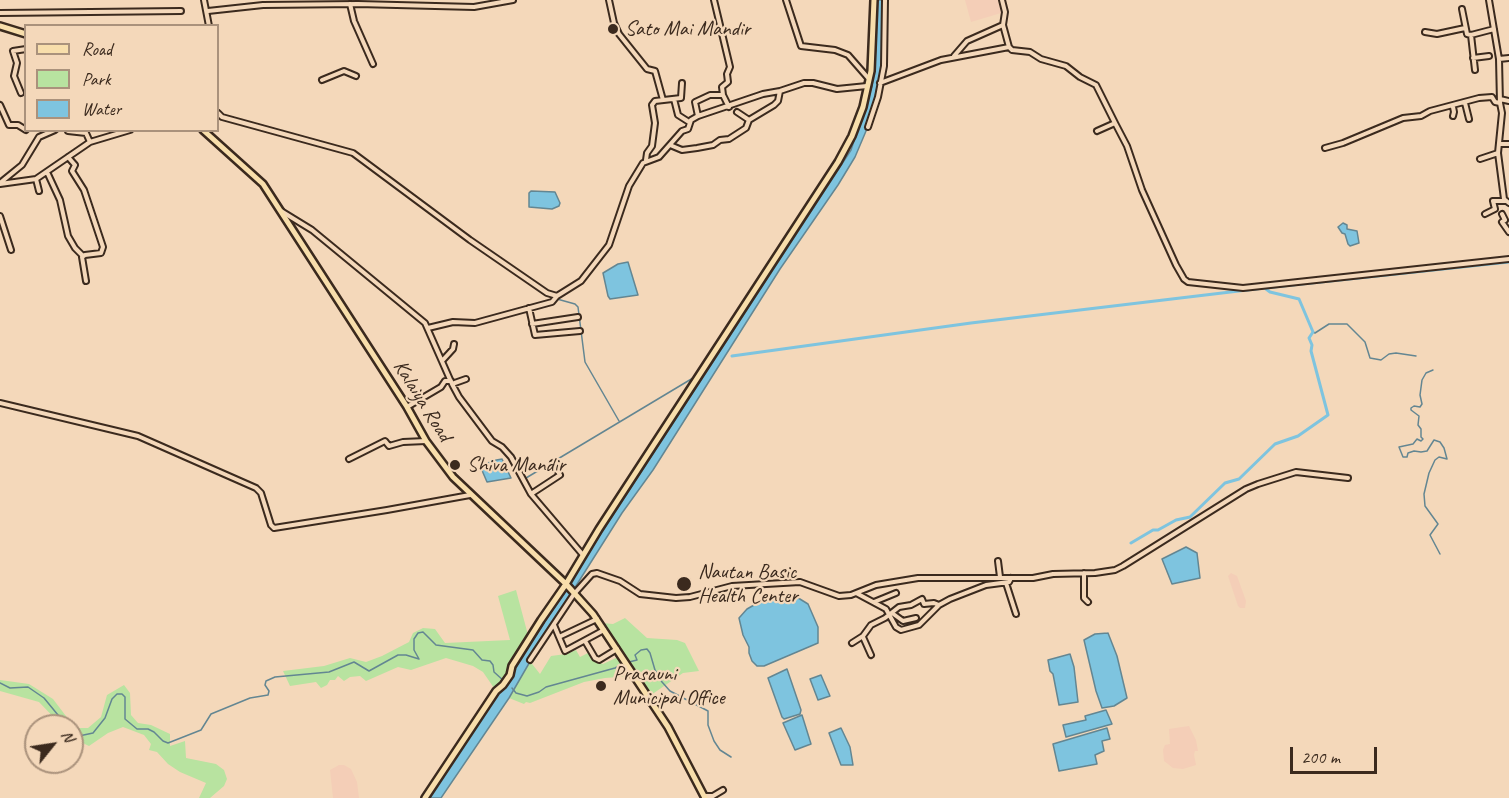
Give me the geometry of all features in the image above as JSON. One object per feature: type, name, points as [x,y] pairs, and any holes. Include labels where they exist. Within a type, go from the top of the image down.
[{"type":"main road","points":[[425,798],[496,691],[504,685],[512,666],[567,586],[583,555],[838,162],[852,136],[863,107],[873,38],[874,0]]},
{"type":"main road","points":[[0,26],[24,33]]},
{"type":"main road","name":"Kalaiya Road","points":[[205,132],[263,184],[407,407],[426,441],[453,477],[517,536],[597,620],[669,727],[705,797]]},
{"type":"street","points":[[204,0],[209,24]]},
{"type":"street","points":[[208,11],[263,4],[474,7],[513,0]]},
{"type":"street","points":[[609,0],[614,23],[620,34],[647,69],[655,71],[663,100]]},
{"type":"street","points":[[714,0],[730,67],[727,74],[728,82],[722,87],[729,107]]},
{"type":"street","points":[[646,160],[659,157],[682,131],[688,129],[689,122],[698,116],[804,83],[837,88],[868,83],[848,55],[835,50],[801,46],[786,0]]},
{"type":"street","points":[[868,127],[880,82],[885,49],[885,0]]},
{"type":"street","points":[[1002,0],[1005,12],[1003,26],[1012,50],[1030,52],[1066,66],[1080,77],[1096,85],[1127,146],[1142,190],[1176,265],[1188,282],[1243,288],[1509,259]]},
{"type":"street","points":[[1485,214],[1495,209],[1493,201],[1507,202],[1498,153],[1502,113],[1498,59],[1489,0]]},
{"type":"street","points":[[350,4],[354,21],[373,64]]},
{"type":"street","points":[[1462,9],[1467,34],[1494,29]]},
{"type":"street","points":[[0,13],[181,11]]},
{"type":"street","points":[[954,57],[967,41],[1003,26]]},
{"type":"street","points":[[1425,32],[1437,34],[1465,28]]},
{"type":"street","points":[[1471,35],[1475,70]]},
{"type":"street","points":[[880,82],[954,57],[1009,47]]},
{"type":"street","points":[[21,93],[14,76],[17,63],[13,51],[24,49]]},
{"type":"street","points":[[1473,58],[1489,56]]},
{"type":"street","points":[[1498,59],[1509,58]]},
{"type":"street","points":[[322,80],[344,71],[356,76]]},
{"type":"street","points":[[428,328],[453,322],[475,322],[529,308],[556,298],[581,281],[609,245],[629,186],[652,146],[655,123],[652,105],[655,101],[681,98],[682,83]]},
{"type":"street","points":[[670,145],[682,150],[713,145],[720,140],[736,136],[739,131],[748,126],[749,120],[778,101],[780,91]]},
{"type":"street","points":[[698,116],[695,102],[710,94],[723,95]]},
{"type":"street","points":[[1325,147],[1343,143],[1402,118],[1420,116],[1430,111],[1486,97],[1492,97],[1496,102],[1509,101]]},
{"type":"street","points":[[674,99],[678,115],[689,122]]},
{"type":"street","points":[[1465,103],[1469,119]]},
{"type":"street","points":[[0,105],[9,125],[18,125],[24,129]]},
{"type":"street","points":[[1453,106],[1453,116]]},
{"type":"street","points":[[737,112],[749,120]]},
{"type":"street","points":[[219,114],[222,117],[353,153],[470,240],[556,298]]},
{"type":"street","points":[[1097,131],[1115,123]]},
{"type":"street","points":[[77,132],[86,133],[90,142]]},
{"type":"street","points":[[0,183],[36,179],[90,142],[123,132]]},
{"type":"street","points":[[0,183],[22,165],[43,133]]},
{"type":"street","points":[[1499,144],[1509,144]]},
{"type":"street","points":[[1480,159],[1498,153]]},
{"type":"street","points":[[68,157],[75,165],[72,171],[84,190],[103,247],[101,253],[83,256]]},
{"type":"street","points":[[47,172],[60,200],[68,236],[83,256],[86,280]]},
{"type":"street","points":[[36,179],[39,191]]},
{"type":"street","points":[[280,211],[312,230],[416,313],[428,328],[451,382],[492,441],[502,447],[511,457],[531,494],[583,555]]},
{"type":"street","points":[[1502,214],[1505,220],[1502,222],[1509,232]]},
{"type":"street","points":[[0,216],[11,250]]},
{"type":"street","points":[[529,308],[535,335],[580,331]]},
{"type":"street","points":[[532,324],[578,317]]},
{"type":"street","points":[[442,361],[453,349],[453,345]]},
{"type":"street","points":[[407,407],[441,387],[444,382],[466,380]]},
{"type":"street","points":[[0,403],[138,436],[256,488],[261,493],[274,528],[470,495]]},
{"type":"street","points":[[349,459],[385,441],[389,446],[402,442],[426,441]]},
{"type":"street","points":[[531,494],[560,475],[553,463]]},
{"type":"street","points":[[530,660],[574,594],[592,574],[597,573],[621,581],[640,594],[654,597],[690,597],[732,586],[800,582],[834,595],[858,593],[876,585],[918,578],[1033,578],[1053,574],[1095,573],[1115,570],[1245,489],[1258,484],[1296,472],[1348,478]]},
{"type":"street","points":[[998,561],[1000,577]]},
{"type":"street","points":[[1084,573],[1084,598],[1088,602]]},
{"type":"street","points":[[858,593],[886,609],[898,629],[914,628],[939,605],[976,588],[1009,582],[1011,578]]},
{"type":"street","points":[[1006,583],[1016,614]]},
{"type":"street","points":[[874,602],[896,593]]},
{"type":"street","points":[[852,643],[863,636],[870,625],[881,621],[899,607],[911,605],[922,599],[924,604],[939,605]]},
{"type":"street","points":[[890,614],[903,621],[916,618]]},
{"type":"street","points":[[559,637],[597,620]]},
{"type":"street","points":[[554,625],[565,651],[604,630]]},
{"type":"street","points":[[863,636],[871,655]]},
{"type":"street","points":[[585,641],[598,660],[617,649]]},
{"type":"street","points":[[705,797],[723,790]]},
{"type":"shaded area","points":[[965,0],[998,0],[1001,13],[971,22]]},
{"type":"shaded area","points":[[1231,573],[1237,576],[1246,601],[1245,608],[1238,606],[1228,576]]},
{"type":"shaded area","points":[[1189,726],[1196,740],[1198,751],[1195,751],[1194,755],[1196,765],[1183,769],[1173,768],[1164,761],[1163,750],[1165,745],[1170,744],[1169,729]]},
{"type":"shaded area","points":[[339,765],[351,769],[357,782],[359,798],[333,798],[330,770]]},
{"type":"green space","points":[[516,590],[528,635],[508,677],[494,691],[483,672],[473,666],[446,658],[411,670],[398,667],[366,681],[360,676],[350,677],[344,681],[338,676],[321,688],[316,682],[290,686],[283,671],[324,666],[350,658],[366,662],[409,642],[413,633],[423,628],[435,629],[445,643],[510,640],[498,596]]},
{"type":"green space","points":[[625,618],[647,638],[677,640],[685,643],[699,671],[683,673],[651,695],[602,623],[613,624]]},
{"type":"green space","points":[[576,650],[580,657],[590,652],[595,661],[603,664],[618,657],[631,676],[584,682],[530,703],[524,704],[509,698],[529,660],[540,674],[551,656]]},
{"type":"green space","points":[[0,680],[29,684],[53,699],[64,714],[50,714],[39,702],[0,691]]},
{"type":"green space","points":[[124,685],[130,693],[131,715],[138,723],[151,725],[170,734],[170,746],[185,741],[186,758],[216,764],[224,770],[227,779],[224,786],[210,798],[199,798],[206,783],[168,764],[157,752],[149,750],[151,744],[144,735],[123,727],[108,733],[89,746],[84,744],[84,728],[88,728],[101,717],[107,695]]},
{"type":"water","points":[[877,0],[884,0],[882,65],[869,124],[855,157],[780,269],[653,470],[622,513],[550,627],[509,698],[441,798],[427,798],[566,590],[851,150],[872,86]]},
{"type":"water","points":[[531,191],[555,192],[559,206],[552,209],[529,207]]},
{"type":"water","points":[[1343,223],[1347,225],[1347,229],[1357,231],[1359,243],[1350,246],[1348,244],[1345,234],[1338,227]]},
{"type":"water","points":[[628,262],[638,295],[610,299],[603,273],[618,264]]},
{"type":"water","points":[[502,459],[511,478],[487,482],[481,468],[491,461]]},
{"type":"water","points":[[1186,547],[1197,553],[1200,578],[1172,584],[1162,559]]},
{"type":"water","points":[[795,596],[808,604],[818,627],[818,643],[764,666],[757,666],[749,653],[739,618],[747,609],[763,600]]},
{"type":"water","points":[[1108,633],[1117,656],[1127,698],[1114,706],[1102,708],[1084,640],[1095,634]]},
{"type":"water","points":[[1070,654],[1074,667],[1078,702],[1059,705],[1048,660]]},
{"type":"water","points":[[787,669],[801,710],[800,714],[784,719],[768,678]]},
{"type":"water","points":[[821,675],[830,696],[818,700],[810,679]]},
{"type":"water","points":[[1106,710],[1112,724],[1066,737],[1063,725],[1086,720],[1085,716]]},
{"type":"water","points":[[802,715],[811,744],[795,750],[783,723]]},
{"type":"water","points":[[841,728],[850,747],[853,765],[841,765],[829,733]]},
{"type":"water","points":[[1107,728],[1110,739],[1102,741],[1104,751],[1095,755],[1097,764],[1059,771],[1053,744]]},
{"type":"waterway","points":[[732,356],[971,323],[1509,262]]},
{"type":"waterway","points":[[517,274],[542,293],[553,297]]},
{"type":"waterway","points":[[1131,543],[1153,530],[1158,530],[1176,520],[1190,517],[1225,483],[1239,479],[1275,444],[1298,436],[1328,415],[1311,351],[1312,345],[1309,338],[1313,332],[1299,299],[1266,289]]},
{"type":"waterway","points":[[557,299],[578,307],[585,362],[619,421]]},
{"type":"waterway","points":[[1313,332],[1329,324],[1347,324],[1365,342],[1370,358],[1381,360],[1389,354],[1396,353],[1416,356]]},
{"type":"waterway","points":[[1433,370],[1426,373],[1422,380],[1420,395],[1422,404],[1420,407],[1411,408],[1419,416],[1418,425],[1423,439],[1421,441],[1417,439],[1413,444],[1399,447],[1403,457],[1407,457],[1408,453],[1414,451],[1427,451],[1434,440],[1440,442],[1444,448],[1447,459],[1439,457],[1435,460],[1424,494],[1425,506],[1438,524],[1430,535],[1440,554]]},
{"type":"waterway","points":[[526,478],[693,378]]},
{"type":"waterway","points":[[84,735],[93,733],[105,718],[112,699],[117,694],[122,694],[125,697],[125,719],[137,729],[148,729],[168,743],[201,730],[211,714],[250,698],[268,695],[266,681],[275,677],[329,672],[354,662],[369,671],[398,655],[419,659],[414,650],[414,639],[418,633],[423,632],[436,645],[473,650],[482,660],[490,661],[494,672],[504,681]]},
{"type":"waterway","points":[[629,662],[637,660],[635,655],[647,649],[655,670],[670,691],[708,711],[708,725],[714,741],[720,750],[731,757]]},
{"type":"waterway","points":[[512,688],[516,693],[527,696],[546,687],[615,668],[624,663]]},
{"type":"waterway","points":[[0,683],[10,688],[28,687],[44,698],[57,714]]},
{"type":"place","name":"Sato Mai Mandir","points":[[613,29]]},
{"type":"place","name":"Shiva Mandir","points":[[455,465]]},
{"type":"place","name":"Nautan Basic Health Center","points":[[684,584]]},
{"type":"place","name":"Prasauni Municipal Office","points":[[601,686]]}]
